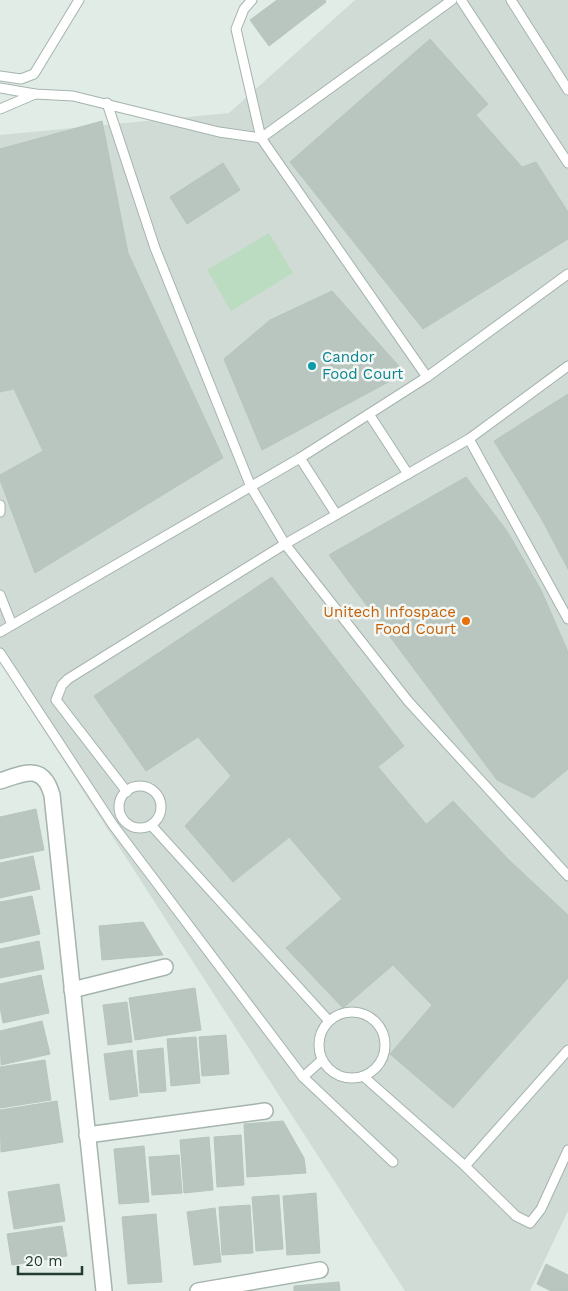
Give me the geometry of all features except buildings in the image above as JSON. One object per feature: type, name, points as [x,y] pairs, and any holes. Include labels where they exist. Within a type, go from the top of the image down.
[{"type":"street","points":[[0,781],[26,773],[34,773],[44,777],[49,783],[52,795],[104,1291]]},
{"type":"street","points":[[72,990],[165,967]]},
{"type":"street","points":[[87,1135],[265,1111]]},
{"type":"street","points":[[198,1291],[320,1270]]},
{"type":"lane","points":[[0,76],[21,79],[34,74],[79,0]]},
{"type":"lane","points":[[252,0],[244,9],[236,29],[261,138],[427,377]]},
{"type":"lane","points":[[0,88],[35,94],[73,96],[219,132],[261,138],[452,0]]},
{"type":"lane","points":[[461,0],[568,163]]},
{"type":"lane","points":[[511,0],[568,90]]},
{"type":"lane","points":[[0,109],[35,94]]},
{"type":"lane","points":[[107,104],[155,248],[250,487],[285,544],[408,701],[568,876]]},
{"type":"lane","points":[[0,632],[300,458],[427,377],[568,274]]},
{"type":"lane","points":[[127,792],[56,700],[62,685],[68,679],[285,544],[469,439],[568,366]]},
{"type":"lane","points":[[369,414],[408,474]]},
{"type":"lane","points":[[469,439],[568,619]]},
{"type":"lane","points":[[300,458],[336,514]]},
{"type":"lane","points":[[0,505],[0,512]]},
{"type":"lane","points":[[0,595],[12,625]]},
{"type":"lane","points":[[0,653],[113,825],[303,1077],[393,1162]]},
{"type":"lane","points":[[137,786],[145,787],[158,796],[161,812],[151,825],[136,827],[123,818],[120,803],[127,792],[137,786]]},
{"type":"lane","points":[[113,825],[123,818]]},
{"type":"lane","points":[[151,825],[329,1020]]},
{"type":"lane","points":[[360,1012],[370,1017],[384,1035],[383,1057],[377,1067],[363,1076],[347,1078],[337,1075],[322,1060],[319,1050],[319,1039],[329,1020],[338,1014],[360,1012]]},
{"type":"lane","points":[[465,1166],[568,1050]]},
{"type":"lane","points":[[303,1077],[322,1060]]},
{"type":"lane","points":[[363,1076],[465,1166],[522,1221],[530,1223],[541,1209],[568,1150]]},
{"type":"shaded area","points":[[355,0],[568,0],[568,1211],[530,1291],[405,1291],[0,662],[0,135],[229,113]]},
{"type":"green space","points":[[269,233],[293,273],[231,311],[207,270]]},
{"type":"place","name":"Candor Food Court","points":[[312,366]]},
{"type":"place","name":"Unitech Infospace Food Court","points":[[466,621]]}]
